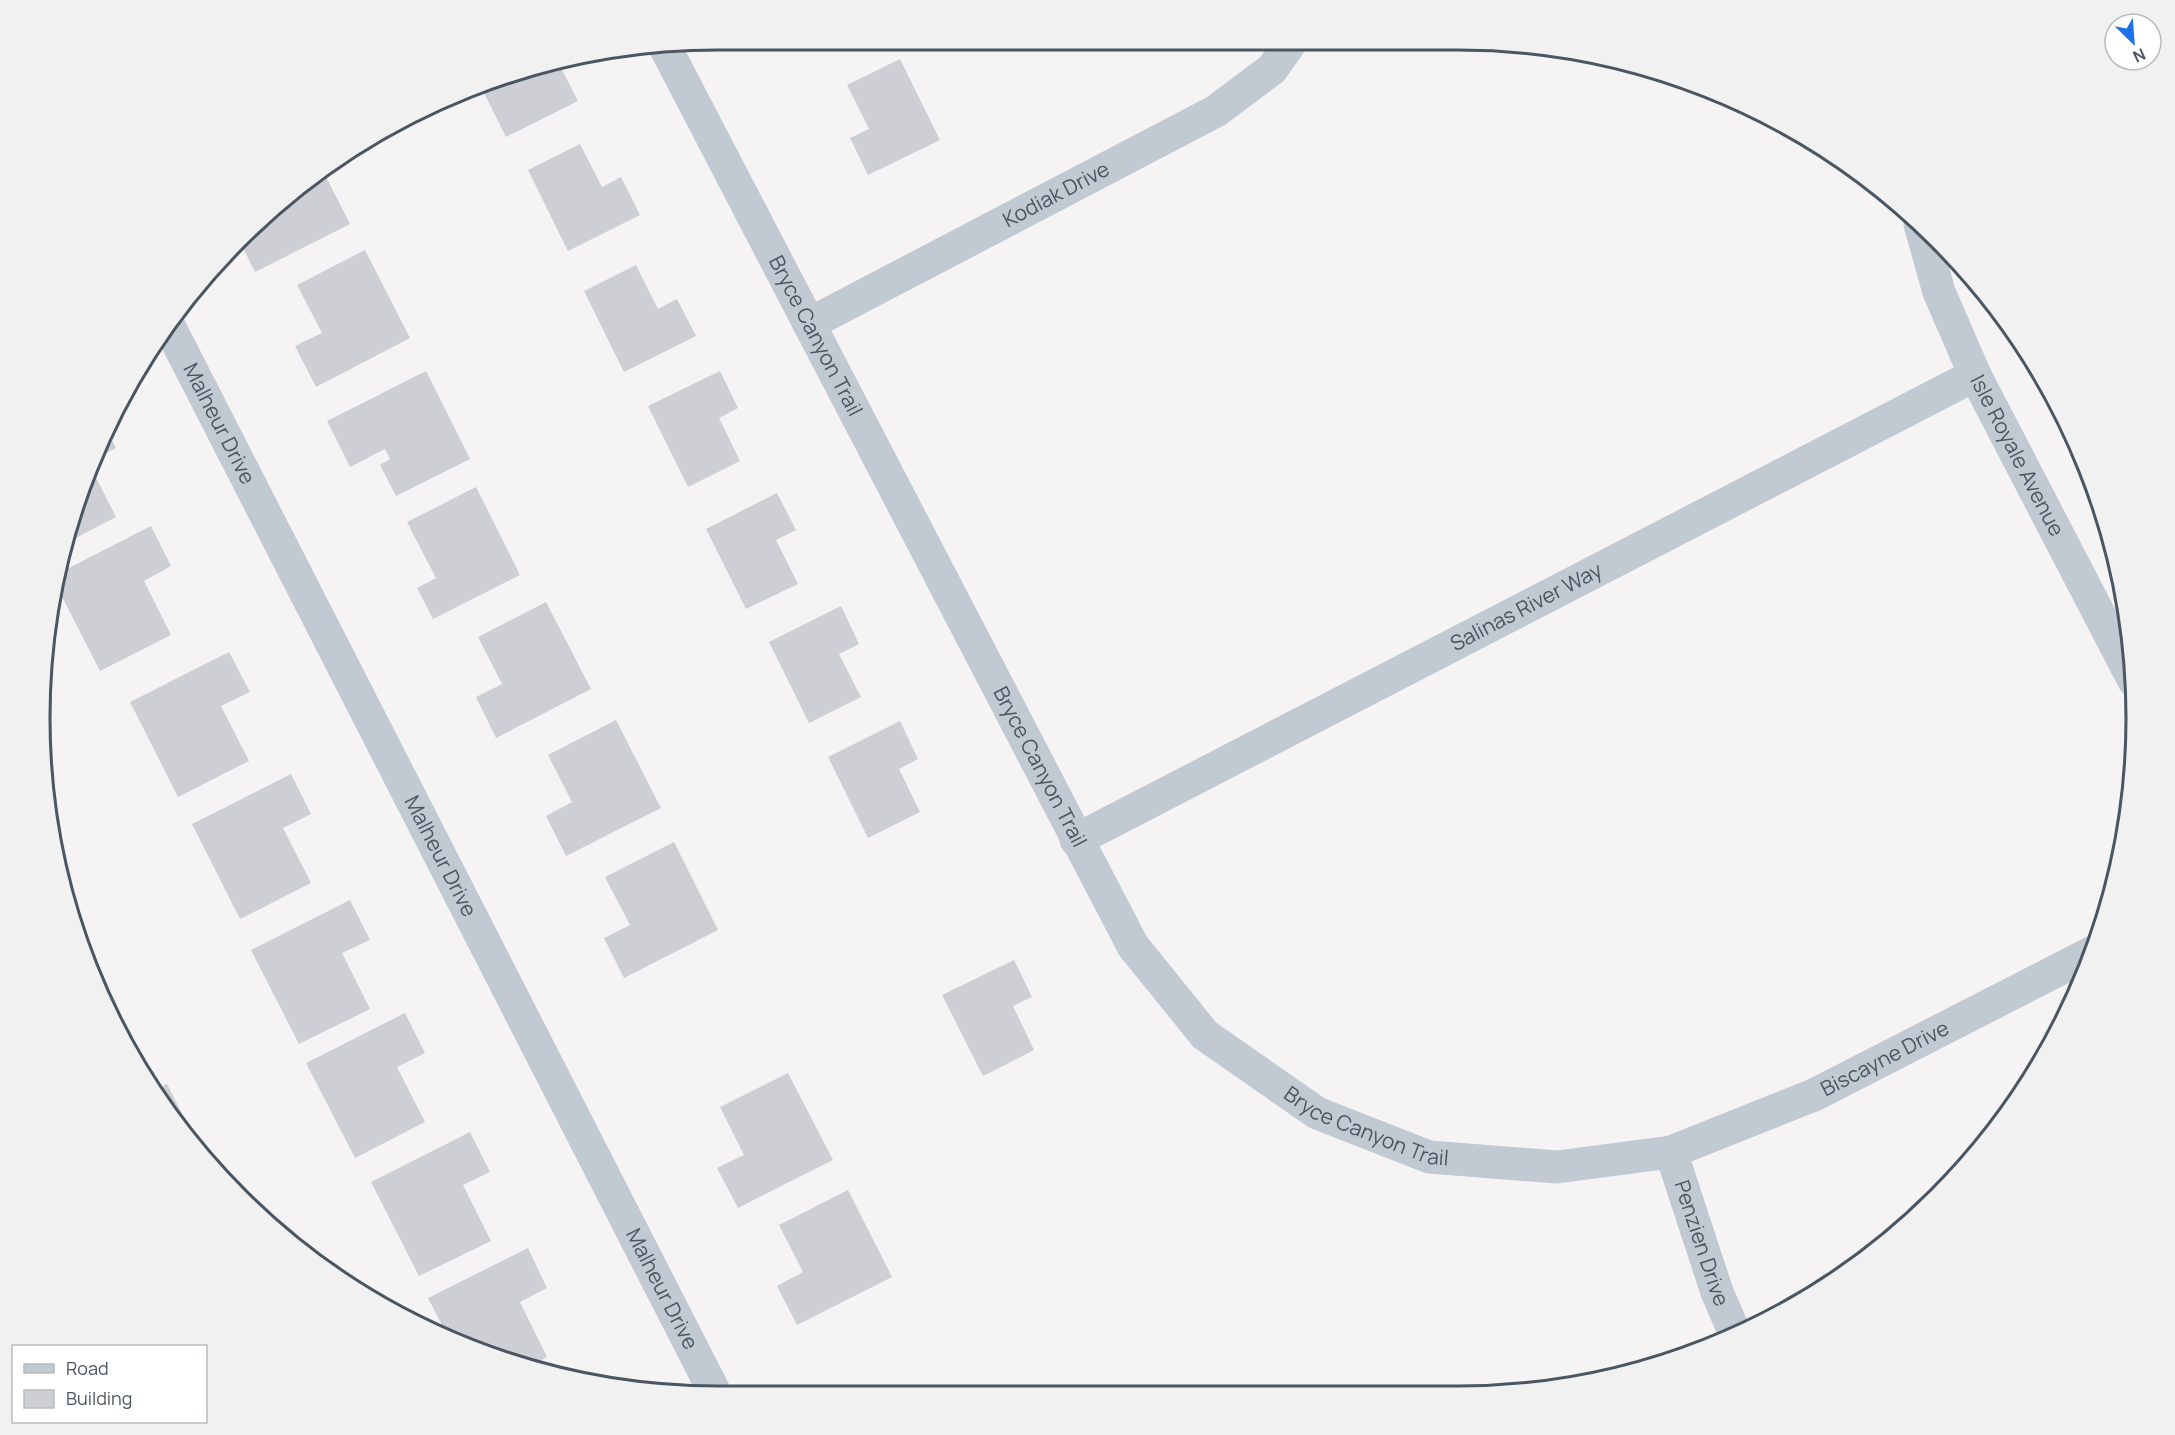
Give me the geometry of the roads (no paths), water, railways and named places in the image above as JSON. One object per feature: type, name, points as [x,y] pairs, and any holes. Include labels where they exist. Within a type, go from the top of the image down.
[{"type":"street","name":"Kodiak Drive","points":[[809,324],[1216,111],[1272,69],[1285,50]]},
{"type":"street","name":"Bryce Canyon Trail","points":[[667,52],[1133,946],[1205,1035],[1317,1113],[1429,1157],[1557,1167],[1671,1152]]},
{"type":"street","name":"Isle Royale Avenue","points":[[1924,240],[1939,292],[1975,375],[2123,659]]},
{"type":"street","name":"Malheur Drive","points":[[172,332],[711,1386]]},
{"type":"street","name":"Salinas River Way","points":[[1076,840],[1975,375]]},
{"type":"street","name":"Biscayne Drive","points":[[1671,1152],[1814,1095],[2080,959]]},
{"type":"street","name":"Penzien Drive","points":[[1671,1152],[1717,1292],[1732,1327]]}]
